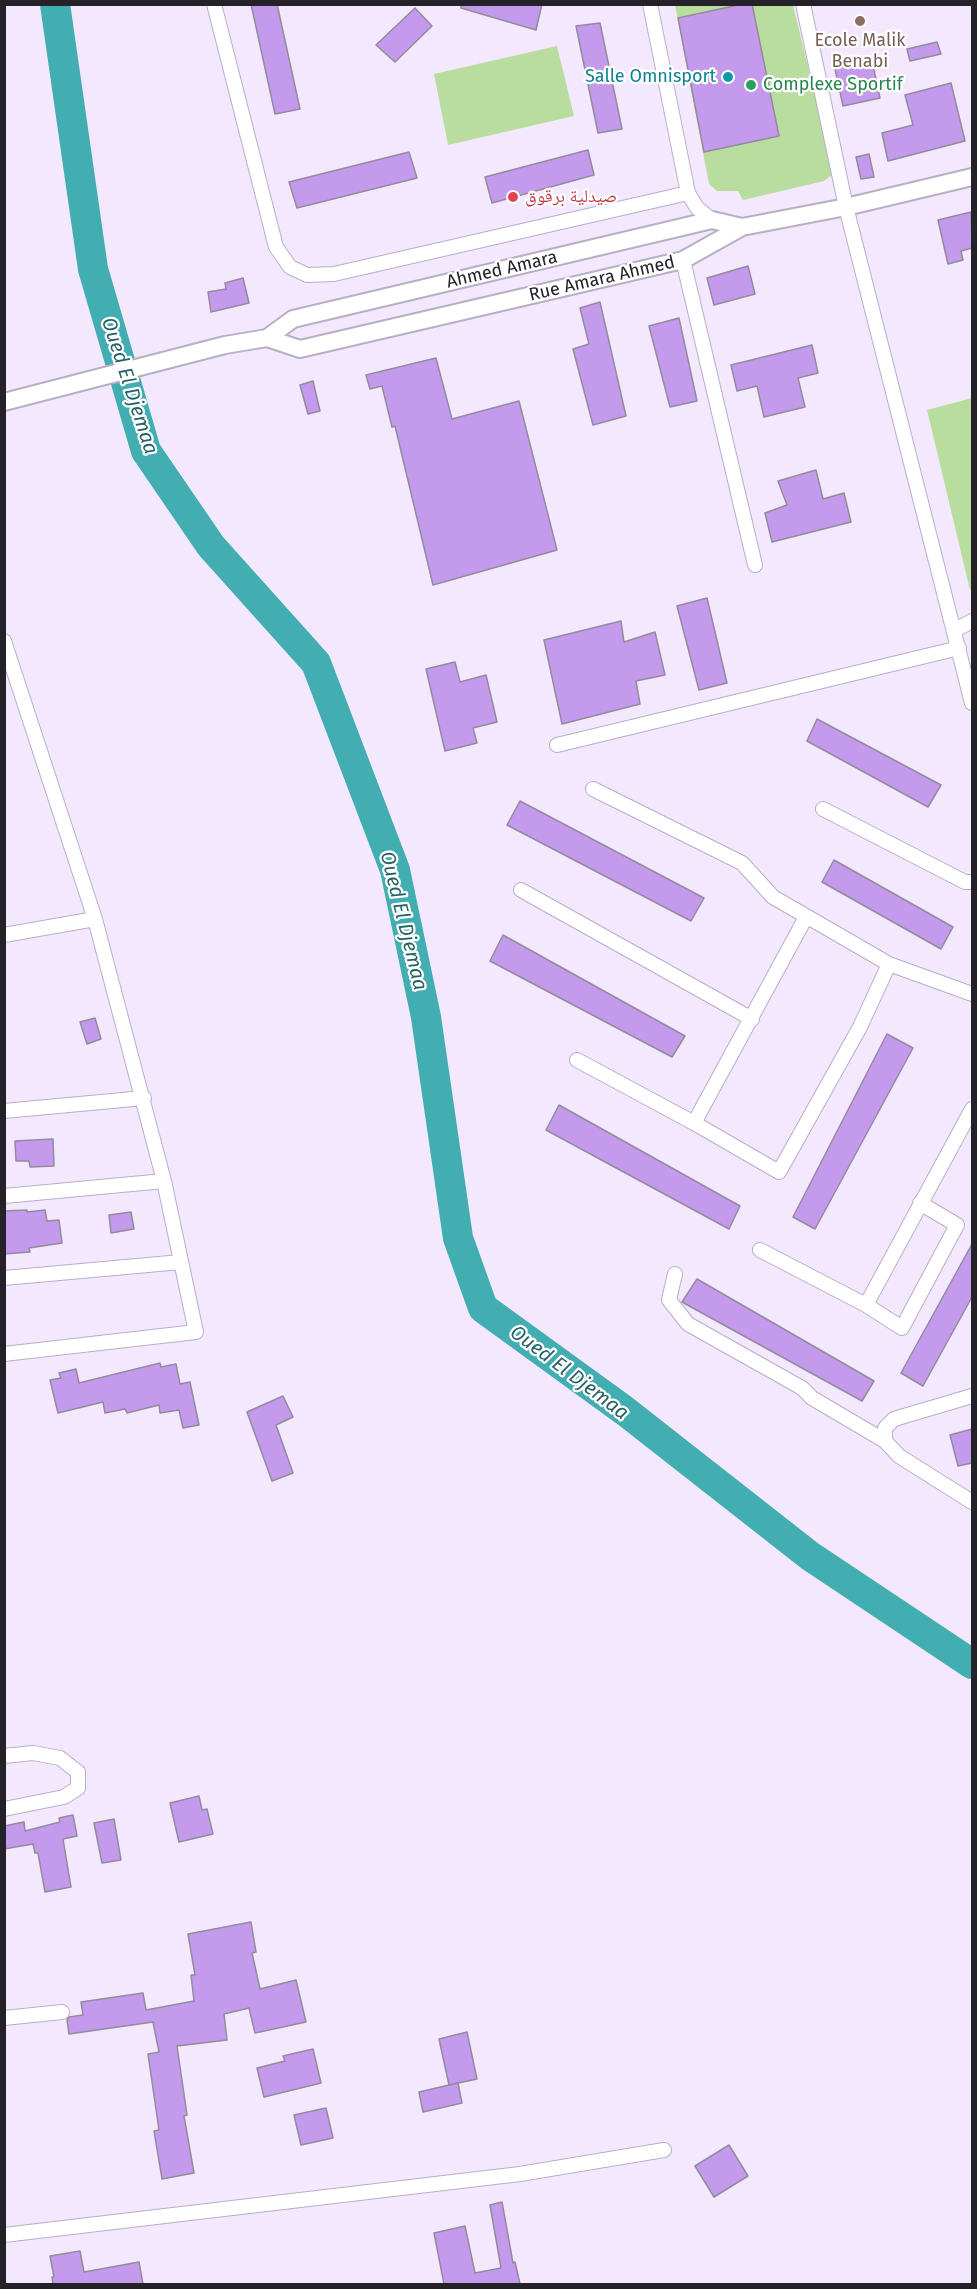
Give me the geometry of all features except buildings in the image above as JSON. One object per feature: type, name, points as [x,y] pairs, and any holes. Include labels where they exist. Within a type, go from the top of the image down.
[{"type":"street","points":[[214,4],[276,247],[290,267],[307,274],[334,274],[688,193]]},
{"type":"street","points":[[650,4],[688,193],[697,208],[712,220]]},
{"type":"street","points":[[803,4],[846,207],[960,648],[972,703]]},
{"type":"street","name":"Rue Amara Ahmed","points":[[4,402],[225,345],[267,338],[300,349],[683,260],[742,227],[846,207],[972,177]]},
{"type":"street","name":"Ahmed Amara","points":[[267,338],[293,319],[712,220],[742,227]]},
{"type":"street","points":[[683,260],[755,565]]},
{"type":"street","points":[[955,630],[972,621]]},
{"type":"street","points":[[4,641],[95,919],[144,1098],[196,1332],[4,1354]]},
{"type":"street","points":[[557,745],[960,648]]},
{"type":"street","points":[[593,789],[742,863],[773,897],[889,964],[972,994]]},
{"type":"street","points":[[823,809],[965,882],[972,882]]},
{"type":"street","points":[[521,890],[752,1019]]},
{"type":"street","points":[[694,1123],[806,917]]},
{"type":"street","points":[[4,935],[95,919]]},
{"type":"street","points":[[578,1060],[779,1172],[860,1027],[889,964]]},
{"type":"street","points":[[4,1111],[144,1098]]},
{"type":"street","points":[[866,1305],[972,1109]]},
{"type":"street","points":[[4,1196],[164,1181]]},
{"type":"street","points":[[760,1250],[866,1305],[902,1328],[957,1225],[920,1203]]},
{"type":"street","points":[[4,1278],[181,1262]]},
{"type":"street","points":[[675,1274],[669,1300],[688,1324],[802,1388],[812,1398],[885,1441],[899,1456],[970,1498]]},
{"type":"street","points":[[885,1441],[885,1428],[894,1419],[972,1396]]},
{"type":"street","points":[[4,1756],[33,1753],[60,1758],[78,1772],[78,1788],[64,1797],[4,1809]]},
{"type":"street","points":[[4,2018],[62,2012]]},
{"type":"street","points":[[4,2235],[520,2174],[664,2150]]},
{"type":"green space","name":"Complexe Sportif","points":[[675,5],[793,5],[832,166],[832,175],[824,181],[743,200],[738,191],[717,191],[709,184]]},
{"type":"green space","points":[[557,46],[574,116],[448,145],[434,74]]},
{"type":"green space","points":[[972,398],[972,589],[970,590],[927,410]]},
{"type":"waterway","name":"Oued El Djemaa","points":[[55,4],[93,269],[146,451],[211,546],[316,663],[395,870],[426,1017],[458,1238],[483,1308],[625,1411],[810,1556],[972,1664]]},
{"type":"place","name":"Ecole Malik Benabi","points":[[860,21]]},
{"type":"place","name":"Salle Omnisport","points":[[728,77]]},
{"type":"place","name":"Complexe Sportif","points":[[751,85]]},
{"type":"place","name":"صيدلية برقوق","points":[[513,197]]}]
